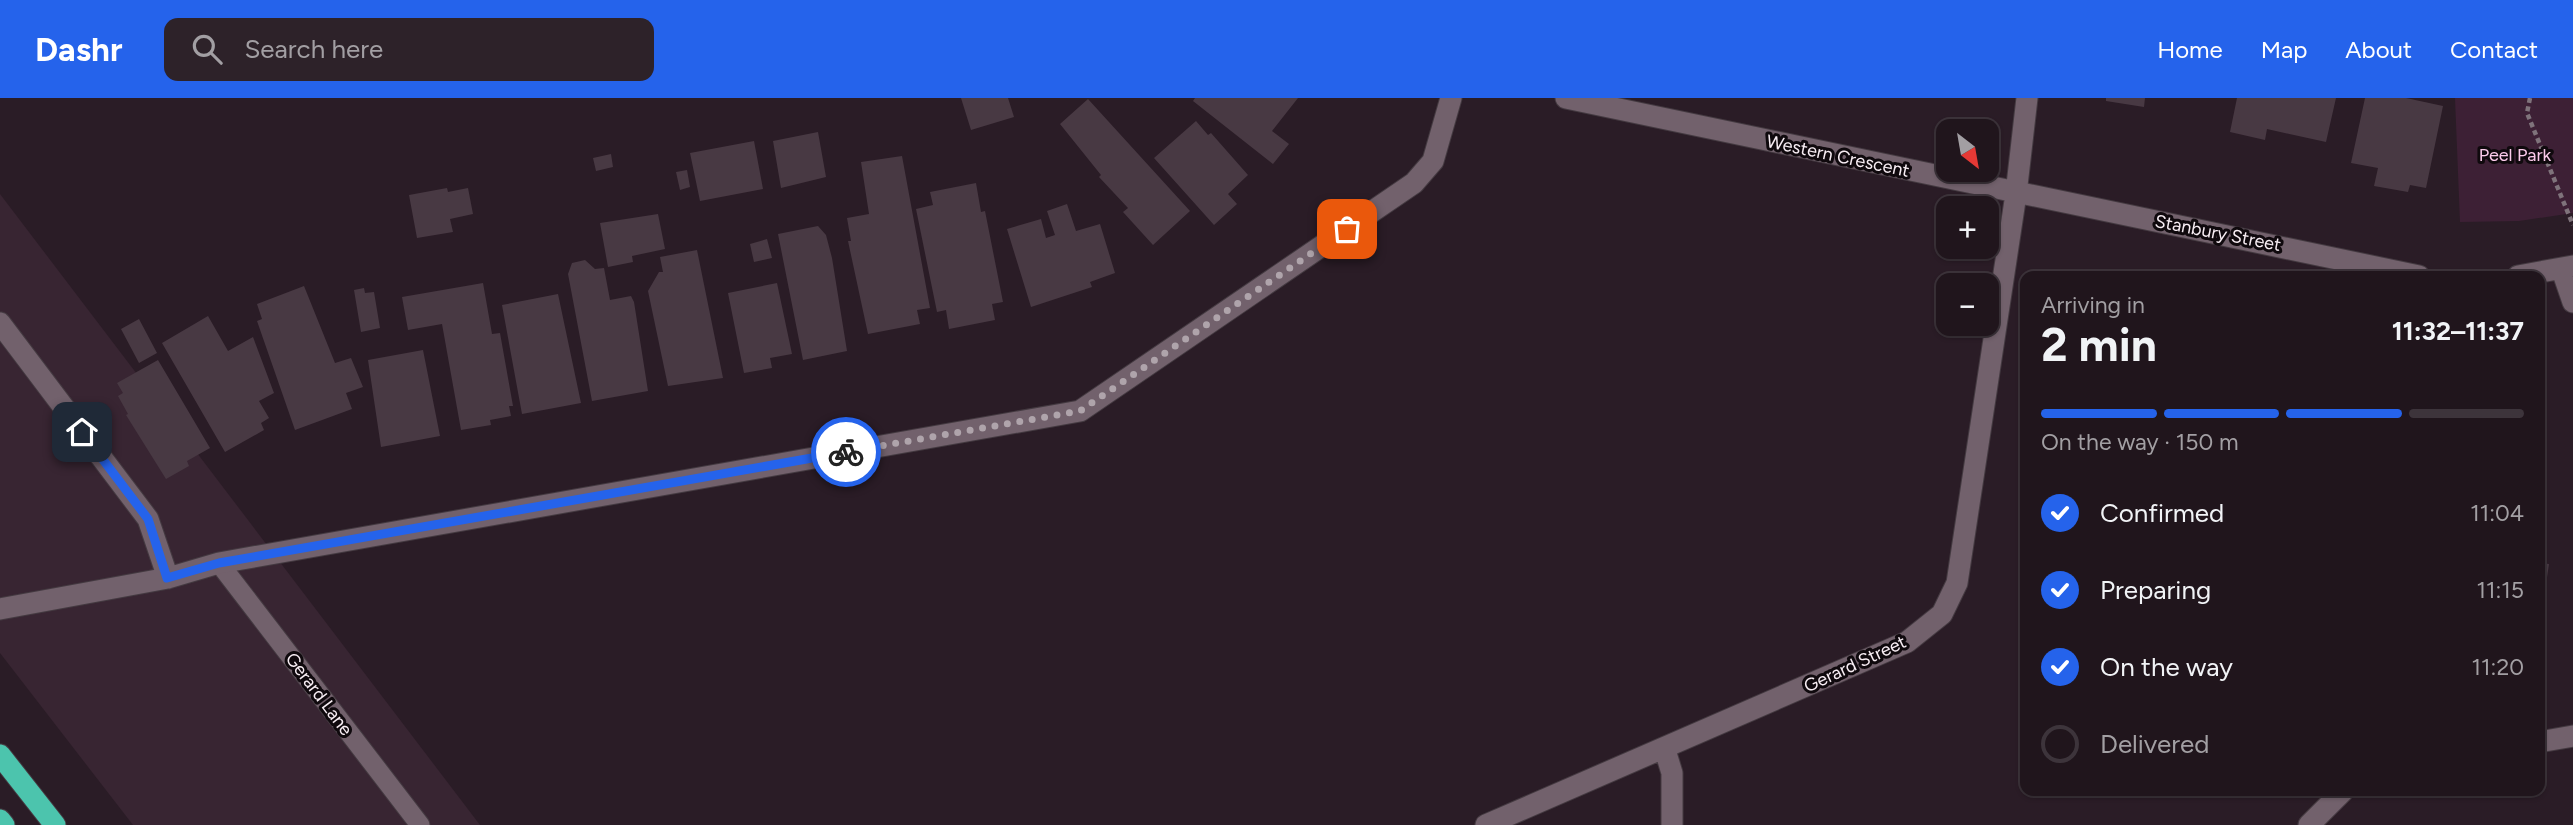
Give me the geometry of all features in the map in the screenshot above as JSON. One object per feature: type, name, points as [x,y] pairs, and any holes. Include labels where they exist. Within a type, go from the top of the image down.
[{"type":"highway","points":[[0,755],[55,825]]},
{"type":"highway","points":[[0,820],[4,825]]},
{"type":"street","points":[[0,609],[167,578],[219,563],[1080,411],[1426,173],[1433,161],[1451,98]]},
{"type":"street","name":"Western Crescent","points":[[1566,98],[2016,194]]},
{"type":"street","points":[[2016,194],[2027,98]]},
{"type":"street","name":"Stanbury Street","points":[[2016,194],[2396,271]]},
{"type":"street","name":"Gerard Street","points":[[1486,825],[1665,750],[1907,642],[1942,614],[1957,583],[2016,194]]},
{"type":"street","points":[[2545,272],[2568,268],[2573,302]]},
{"type":"street","points":[[0,323],[148,519],[167,578]]},
{"type":"street","points":[[2545,740],[2573,736]]},
{"type":"street","points":[[1665,750],[1672,773],[1672,825]]},
{"type":"street","points":[[2309,825],[2338,796]]},
{"type":"lane","name":"Gerard Lane","points":[[219,563],[419,825]]},
{"type":"path","points":[[2530,98],[2527,113],[2573,225]]},
{"type":"shaded area","points":[[0,194],[480,825],[133,825],[0,653]]},
{"type":"green space","name":"Peel Park","points":[[2455,98],[2573,98],[2573,213],[2519,221],[2460,222]]},
{"type":"building","points":[[961,98],[1008,98],[1014,117],[971,130]]},
{"type":"building","points":[[1195,98],[1298,98],[1272,131],[1289,144],[1273,164],[1193,101]]},
{"type":"building","points":[[2106,98],[2145,98],[2144,107],[2106,101]]},
{"type":"building","points":[[2237,98],[2336,98],[2326,142],[2267,129],[2265,140],[2230,132]]},
{"type":"building","points":[[2365,98],[2406,98],[2443,106],[2426,188],[2410,185],[2408,192],[2374,186],[2378,168],[2351,163]]},
{"type":"building","points":[[1088,99],[1190,211],[1153,245],[1123,212],[1128,208],[1099,177],[1101,175],[1060,124]]},
{"type":"building","points":[[1196,121],[1208,135],[1211,133],[1248,175],[1228,194],[1237,204],[1214,225],[1154,158]]},
{"type":"building","points":[[818,132],[826,177],[781,188],[773,141]]},
{"type":"building","points":[[754,141],[763,189],[700,201],[690,153]]},
{"type":"building","points":[[611,154],[613,167],[596,171],[593,158]]},
{"type":"building","points":[[902,156],[930,308],[917,310],[920,324],[868,334],[848,241],[851,241],[847,218],[869,214],[861,162]]},
{"type":"building","points":[[687,170],[690,187],[680,190],[676,172]]},
{"type":"building","points":[[976,183],[981,212],[985,211],[1003,302],[992,304],[995,320],[949,329],[946,310],[937,312],[916,209],[933,205],[930,192]]},
{"type":"building","points":[[447,188],[448,192],[468,188],[473,214],[450,219],[453,232],[417,238],[409,195]]},
{"type":"building","points":[[1067,204],[1076,231],[1100,224],[1115,273],[1090,282],[1092,287],[1031,307],[1007,229],[1041,219],[1046,238],[1055,235],[1047,211]]},
{"type":"building","points":[[658,214],[665,249],[632,256],[633,262],[608,267],[600,223]]},
{"type":"building","points":[[818,226],[826,235],[832,258],[847,351],[803,360],[778,234]]},
{"type":"building","points":[[767,239],[772,258],[754,262],[750,244]]},
{"type":"building","points":[[697,250],[723,378],[668,386],[648,291],[659,272],[663,272],[660,257]]},
{"type":"building","points":[[585,260],[595,269],[604,268],[610,300],[631,296],[634,302],[648,391],[592,401],[568,274],[572,263]]},
{"type":"building","points":[[483,283],[492,334],[500,333],[513,406],[509,406],[511,416],[490,420],[491,425],[461,430],[442,324],[408,330],[402,297]]},
{"type":"building","points":[[777,283],[792,354],[770,358],[772,368],[744,373],[728,293]]},
{"type":"building","points":[[304,286],[335,363],[351,358],[363,387],[346,393],[352,409],[295,430],[257,321],[262,319],[257,304]]},
{"type":"building","points":[[364,288],[365,293],[374,292],[380,328],[361,332],[354,290]]},
{"type":"building","points":[[558,294],[581,403],[522,414],[502,305]]},
{"type":"building","points":[[208,316],[228,351],[253,337],[274,393],[259,401],[269,418],[261,423],[264,430],[225,452],[162,343]]},
{"type":"building","points":[[139,319],[157,353],[139,363],[121,329]]},
{"type":"building","points":[[423,350],[440,436],[381,447],[368,360]]},
{"type":"building","points":[[158,360],[210,448],[187,461],[189,466],[166,479],[126,415],[128,414],[118,396],[123,393],[117,383]]},
{"type":"building","points":[[2545,564],[2549,564],[2545,591]]},
{"type":"way so far","points":[[846,452],[1080,411],[1347,229]]},
{"type":"route","points":[[82,432],[148,519],[167,578],[219,563],[846,452]]}]
